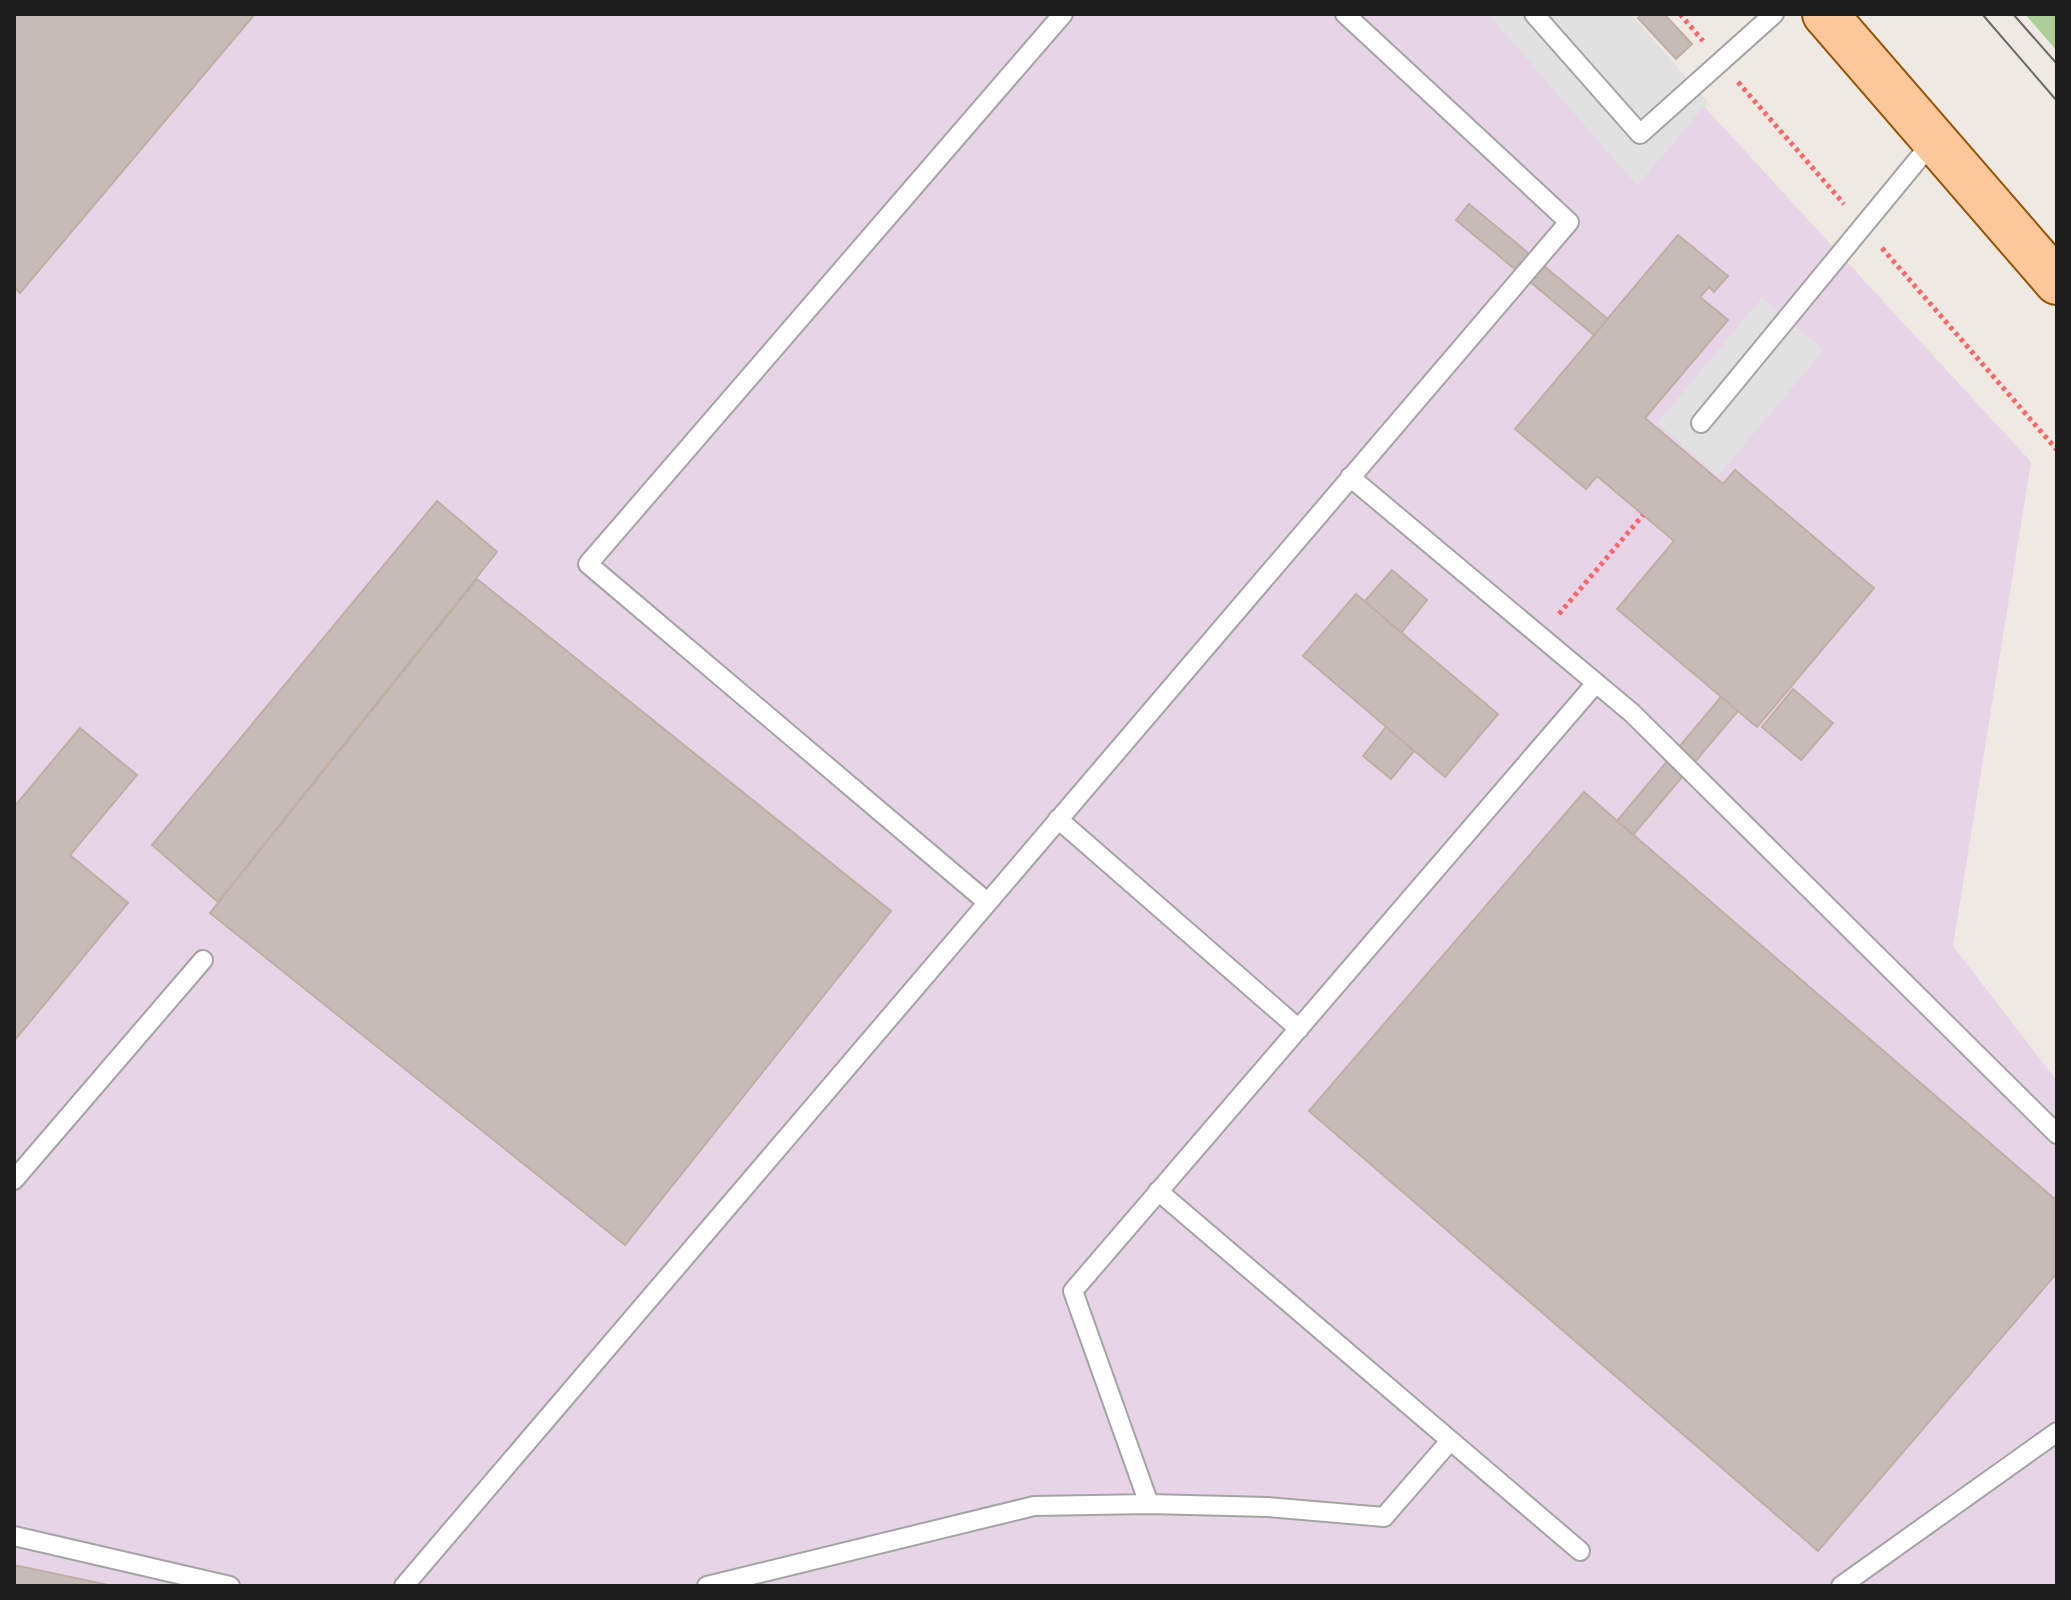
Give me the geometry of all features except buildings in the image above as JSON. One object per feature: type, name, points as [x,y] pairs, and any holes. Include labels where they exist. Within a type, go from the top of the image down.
[{"type":"main road","points":[[1825,14],[2057,282]]},
{"type":"lane","points":[[987,902],[588,564],[1063,14]]},
{"type":"lane","points":[[404,1586],[1569,222],[1345,14]]},
{"type":"lane","points":[[1534,14],[1640,134],[1774,14]]},
{"type":"lane","points":[[1701,423],[1934,140]]},
{"type":"lane","points":[[1350,477],[1632,713],[2057,1134]]},
{"type":"lane","points":[[1149,1504],[1073,1291],[1596,683]]},
{"type":"lane","points":[[1058,819],[1299,1029]]},
{"type":"lane","points":[[14,1180],[203,960]]},
{"type":"lane","points":[[1158,1191],[1580,1551]]},
{"type":"lane","points":[[1841,1586],[2057,1432]]},
{"type":"lane","points":[[707,1586],[1034,1506],[1149,1504],[1268,1507],[1384,1517],[1450,1441]]},
{"type":"lane","points":[[14,1536],[230,1586]]},
{"type":"path","points":[[1540,636],[1643,515]]},
{"type":"shaded area","points":[[14,14],[1619,14],[2031,462],[1953,946],[2057,1081],[2057,1586],[14,1586]]},
{"type":"shaded area","points":[[1488,14],[1631,14],[1708,102],[1637,186]]},
{"type":"shaded area","points":[[1762,298],[1824,350],[1718,476],[1657,423]]},
{"type":"green space","points":[[2025,14],[2057,14],[2057,51]]},
{"type":"tram line","points":[[1982,14],[2057,101]]},
{"type":"tram line","points":[[2013,14],[2057,64]]}]
